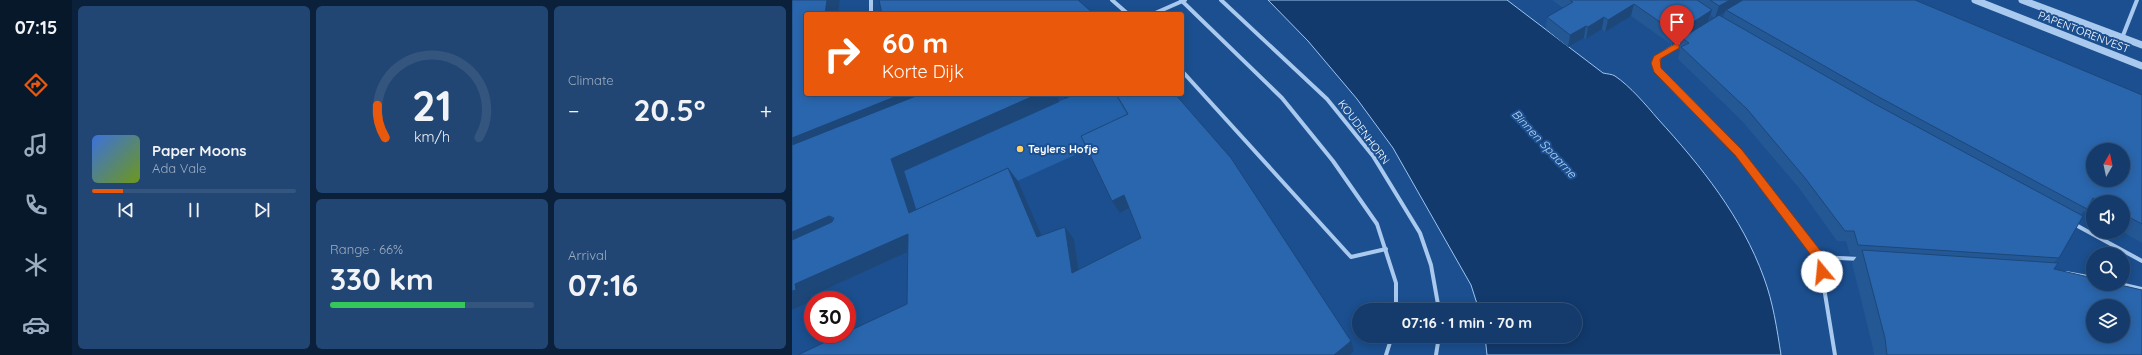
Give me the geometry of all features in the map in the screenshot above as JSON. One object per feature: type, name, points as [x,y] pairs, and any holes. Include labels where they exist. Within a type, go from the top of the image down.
[{"type":"street","points":[[871,0],[871,12]]},
{"type":"street","points":[[1112,0],[1126,12]]},
{"type":"street","points":[[1157,12],[1183,0],[1282,98],[1332,161],[1372,218],[1386,249],[1396,283],[1396,303]]},
{"type":"street","name":"KOUDENHORN","points":[[1221,0],[1327,99],[1373,156],[1420,233],[1431,265],[1438,303]]},
{"type":"street","name":"PAPENTORENVEST","points":[[1975,0],[2142,66]]},
{"type":"street","name":"PAPENTORENVEST","points":[[2022,0],[2142,45]]},
{"type":"street","points":[[2122,38],[2137,0]]},
{"type":"street","points":[[1690,38],[1657,58],[1655,63],[1657,70],[1738,153],[1819,257],[1835,355]]},
{"type":"street","points":[[1184,74],[1351,257],[1386,249]]},
{"type":"street","points":[[2070,222],[2142,261]]},
{"type":"street","points":[[1819,257],[1867,260]]},
{"type":"street","points":[[2061,272],[2086,277]]},
{"type":"street","points":[[2130,286],[2142,289]]},
{"type":"street","points":[[1386,355],[1390,343]]},
{"type":"street","points":[[1436,355],[1438,343]]},
{"type":"shaded area","name":"Teylers Hofje","points":[[1072,96],[1116,96],[1136,127],[921,225],[904,171]]},
{"type":"water","name":"Binnen Spaarne","points":[[1268,0],[1507,0],[1603,73],[1614,75],[1621,80],[1643,102],[1705,174],[1732,213],[1755,256],[1770,296],[1781,355],[1487,355],[1486,343],[1582,343],[1582,303],[1477,303],[1471,285],[1393,148],[1357,99],[1308,41]]},
{"type":"building","points":[[792,0],[827,0],[825,12],[804,12],[804,96],[897,96],[792,138]]},
{"type":"building","points":[[879,0],[1078,0],[1092,12],[882,12]]},
{"type":"building","points":[[1570,0],[1697,0],[1712,10],[1676,33],[1634,4],[1608,20],[1604,17],[1588,27],[1586,26],[1570,35],[1547,17],[1573,2]]},
{"type":"building","points":[[1710,0],[1730,0],[1719,6]]},
{"type":"building","points":[[1743,0],[1915,0],[2142,95],[2142,224],[2130,218],[2130,195],[2086,195],[2086,208],[1877,96],[1726,10]]},
{"type":"building","points":[[1719,15],[1873,103],[2083,216],[2059,258],[1858,245],[1854,231],[1845,231],[1805,178],[1747,109],[1681,47],[1689,43],[1682,38]]},
{"type":"building","points":[[916,96],[1033,96],[891,159],[909,213],[1008,168],[1037,237],[1065,227],[1072,273],[1141,238],[1124,195],[1112,201],[1081,136],[1128,114],[1117,96],[1177,96],[1231,158],[1351,341],[1334,355],[798,355],[823,343],[856,343],[856,328],[907,304],[908,234],[795,284],[796,290],[792,291],[792,240],[832,222],[834,218],[829,216],[792,232],[792,145]]},
{"type":"building","points":[[1862,250],[2058,263],[2054,269],[2086,276],[2086,291],[2130,291],[2130,287],[2142,290],[2142,355],[1887,355],[1885,338]]},
{"type":"place","name":"Teylers Hofje","points":[[1020,149]]},
{"type":"route","points":[[1677,46],[1663,53],[1657,58],[1655,63],[1657,70],[1738,153],[1819,257],[1822,272]]}]
